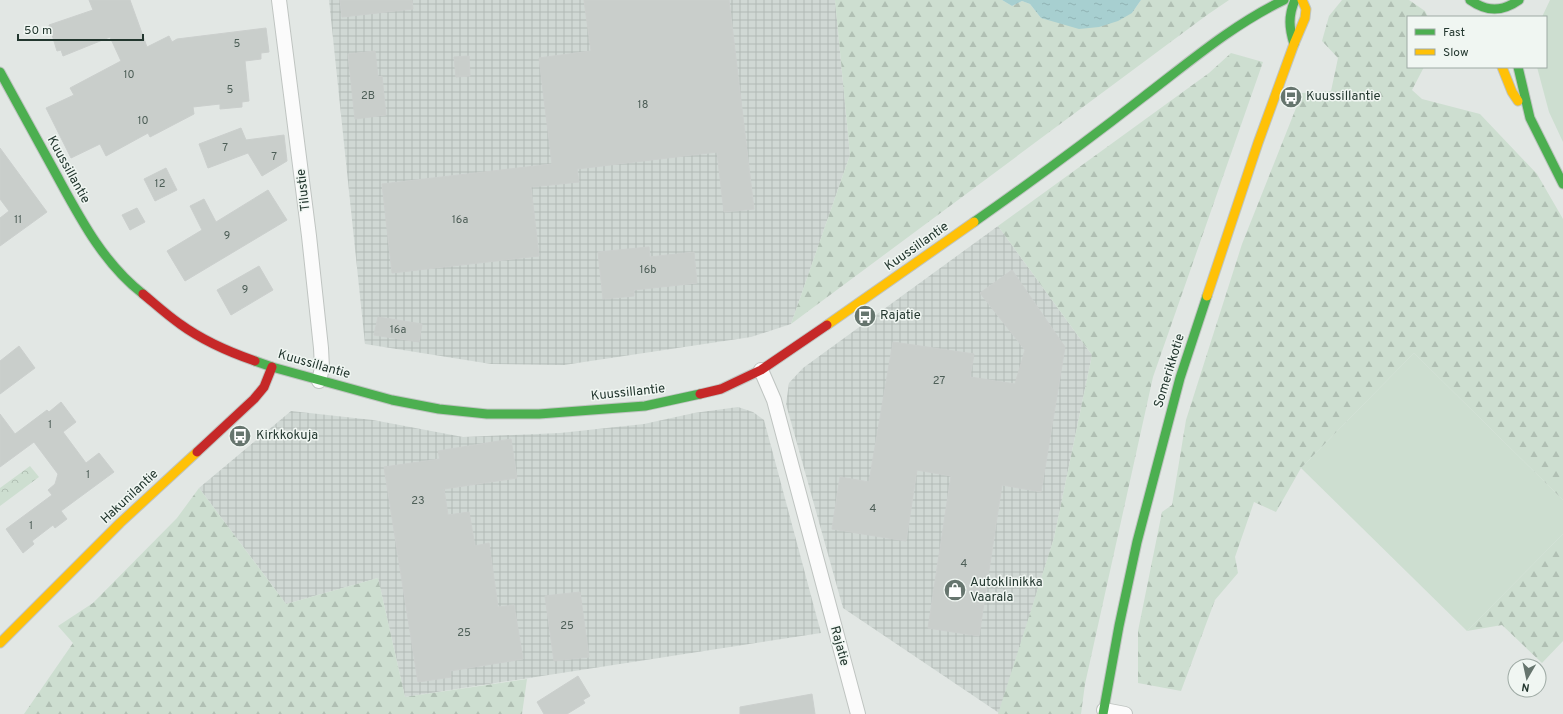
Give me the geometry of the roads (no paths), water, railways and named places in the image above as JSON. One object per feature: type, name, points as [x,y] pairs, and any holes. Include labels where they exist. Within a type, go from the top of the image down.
[{"type":"main road","name":"Kuussillantie","points":[[0,72],[5,93],[95,242],[121,274],[146,297],[180,324],[208,341],[238,355],[319,381],[392,400],[439,409],[487,414],[538,414],[645,406],[673,401],[721,389],[761,370],[945,244],[1071,153],[1230,31],[1263,10],[1284,0]]},
{"type":"main road","points":[[1294,44],[1288,20],[1289,11],[1295,0]]},
{"type":"main road","name":"Somerikkotie","points":[[1104,712],[1119,626],[1137,542],[1180,378],[1258,142],[1305,18],[1306,9],[1302,0]]},
{"type":"main road","points":[[1474,3],[1487,10],[1495,11],[1511,6],[1518,0]]},
{"type":"main road","points":[[1474,3],[1484,16]]},
{"type":"main road","points":[[1510,16],[1511,6]]},
{"type":"main road","points":[[1502,68],[1512,92],[1530,118],[1563,184]]},
{"type":"main road","points":[[1518,68],[1530,118]]},
{"type":"main road","name":"Hakunilantie","points":[[0,643],[120,523],[254,399],[264,387],[272,367]]},
{"type":"street","name":"Tilustie","points":[[279,0],[307,220],[321,348],[322,368],[319,381]]},
{"type":"street","name":"Rajatie","points":[[761,370],[774,400],[858,714]]},
{"type":"street","points":[[1104,712],[1125,714]]},
{"type":"water","points":[[1002,0],[1141,0],[1132,13],[1118,21],[1099,27],[1079,29],[1041,18],[1030,4],[1022,1],[1012,6]]},
{"type":"place","name":"Kuussillantie","points":[[1291,97]]},
{"type":"place","name":"Rajatie","points":[[865,316]]},
{"type":"place","name":"Kirkkokuja","points":[[240,436]]},
{"type":"place","name":"Autoklinikka Vaarala","points":[[955,590]]}]
